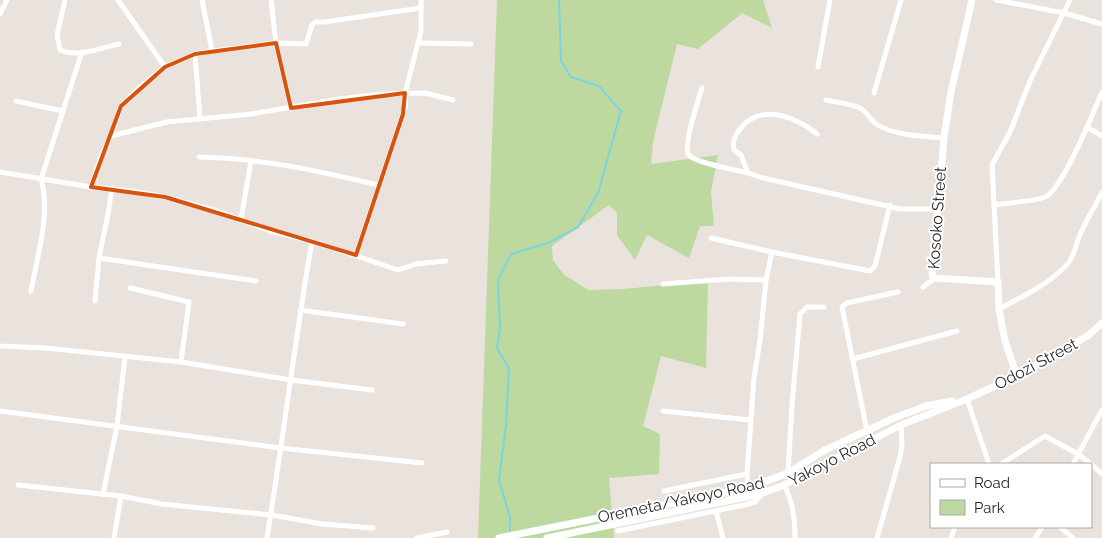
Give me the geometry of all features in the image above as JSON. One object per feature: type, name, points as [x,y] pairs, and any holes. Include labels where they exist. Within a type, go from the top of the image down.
[{"type":"main road","name":"Kosoko Street","points":[[972,0],[951,92],[944,138],[932,275],[935,278],[998,282]]},
{"type":"main road","points":[[998,282],[1005,341],[1017,376]]},
{"type":"main road","name":"Odozi Street","points":[[967,399],[1017,376],[1077,343],[1101,326]]},
{"type":"main road","name":"Oremeta/Yakoyo Road","points":[[499,538],[748,488],[788,473],[825,450],[911,410],[967,399]]},
{"type":"main road","name":"Yakoyo Road","points":[[547,538],[763,493],[784,485],[901,425],[967,399]]},
{"type":"street","points":[[0,14],[7,0]]},
{"type":"street","points":[[65,0],[57,35],[60,50],[82,52],[119,44]]},
{"type":"street","points":[[118,0],[165,67]]},
{"type":"street","points":[[202,0],[212,51]]},
{"type":"street","points":[[271,0],[276,43],[291,108]]},
{"type":"street","points":[[356,255],[406,105],[405,93],[421,30],[421,0]]},
{"type":"street","points":[[818,67],[830,0]]},
{"type":"street","points":[[874,94],[901,0]]},
{"type":"street","points":[[996,0],[1064,13],[1102,24]]},
{"type":"street","points":[[998,282],[992,165],[1010,132],[1030,81],[1070,0]]},
{"type":"street","points":[[91,187],[101,156],[122,106],[141,86],[165,67],[195,54],[212,51],[276,43],[306,44],[312,25],[315,22],[420,8]]},
{"type":"street","points":[[419,43],[471,44]]},
{"type":"street","points":[[32,291],[44,217],[44,188],[41,180],[82,52]]},
{"type":"street","points":[[195,54],[200,119]]},
{"type":"street","points":[[702,88],[694,112],[687,151],[688,155],[696,160],[789,184],[904,209],[937,209]]},
{"type":"street","points":[[995,205],[1044,197],[1054,190],[1087,127],[1102,92]]},
{"type":"street","points":[[111,136],[167,122],[251,114],[339,99],[382,94],[425,93],[453,100]]},
{"type":"street","points":[[826,100],[857,106],[876,124],[891,130],[911,135],[944,138]]},
{"type":"street","points":[[16,101],[63,111]]},
{"type":"street","points":[[748,173],[741,156],[734,150],[733,144],[734,137],[738,131],[751,118],[763,113],[772,114],[798,122],[817,134]]},
{"type":"street","points":[[1087,127],[1102,136]]},
{"type":"street","points":[[199,157],[251,161],[320,171],[378,185]]},
{"type":"street","points":[[240,219],[251,161]]},
{"type":"street","points":[[0,172],[41,180],[112,188],[166,197],[240,219],[273,232],[312,241],[398,270],[416,264],[446,261]]},
{"type":"street","points":[[95,301],[98,258],[112,188]]},
{"type":"street","points":[[1000,309],[1033,291],[1069,262],[1102,192]]},
{"type":"street","points":[[711,238],[870,271],[875,266],[890,205]]},
{"type":"street","points":[[267,538],[300,310],[312,241]]},
{"type":"street","points":[[748,488],[747,474],[754,377],[760,341],[766,280],[772,252]]},
{"type":"street","points":[[98,258],[256,281]]},
{"type":"street","points":[[923,287],[935,278]]},
{"type":"street","points":[[663,284],[729,279],[766,280]]},
{"type":"street","points":[[130,288],[189,302],[181,362]]},
{"type":"street","points":[[867,431],[842,312],[844,304],[898,292]]},
{"type":"street","points":[[788,473],[800,314],[807,307],[824,307]]},
{"type":"street","points":[[300,310],[402,324]]},
{"type":"street","points":[[853,358],[957,331]]},
{"type":"street","points":[[0,346],[46,348],[181,362],[291,380],[372,390]]},
{"type":"street","points":[[103,494],[117,426],[125,357]]},
{"type":"street","points":[[967,399],[989,463]]},
{"type":"street","points":[[1074,463],[1102,410]]},
{"type":"street","points":[[0,411],[281,448],[422,463]]},
{"type":"street","points":[[663,411],[750,420]]},
{"type":"street","points":[[877,538],[900,458],[902,444],[901,425]]},
{"type":"street","points":[[1003,463],[1045,436],[1078,454],[1090,463]]},
{"type":"street","points":[[1092,465],[1102,474]]},
{"type":"street","points":[[664,491],[747,474]]},
{"type":"street","points":[[18,485],[121,496],[170,505],[271,515],[322,524],[373,528]]},
{"type":"street","points":[[784,485],[792,505],[795,538]]},
{"type":"street","points":[[618,531],[755,502],[763,493]]},
{"type":"street","points":[[114,538],[121,496]]},
{"type":"street","points":[[716,511],[723,538]]},
{"type":"street","points":[[1061,528],[1073,538]]},
{"type":"street","points":[[417,538],[447,532]]},
{"type":"highlighted area","points":[[276,43],[291,108],[405,93],[403,114],[356,255],[165,197],[91,187],[121,106],[165,67],[195,54]]},
{"type":"green space","points":[[497,0],[763,0],[772,28],[742,13],[698,49],[677,44],[653,142],[651,164],[718,155],[711,192],[714,226],[700,226],[689,258],[647,235],[635,260],[617,235],[617,213],[609,205],[552,246],[553,260],[564,275],[589,290],[623,289],[708,281],[706,368],[661,356],[643,426],[660,434],[659,474],[609,478],[614,538],[478,538]]},
{"type":"waterway","points":[[510,533],[510,517],[499,480],[506,425],[509,368],[497,348],[500,328],[498,280],[511,254],[548,243],[578,227],[598,193],[621,111],[599,86],[571,77],[561,61],[559,0]]}]
